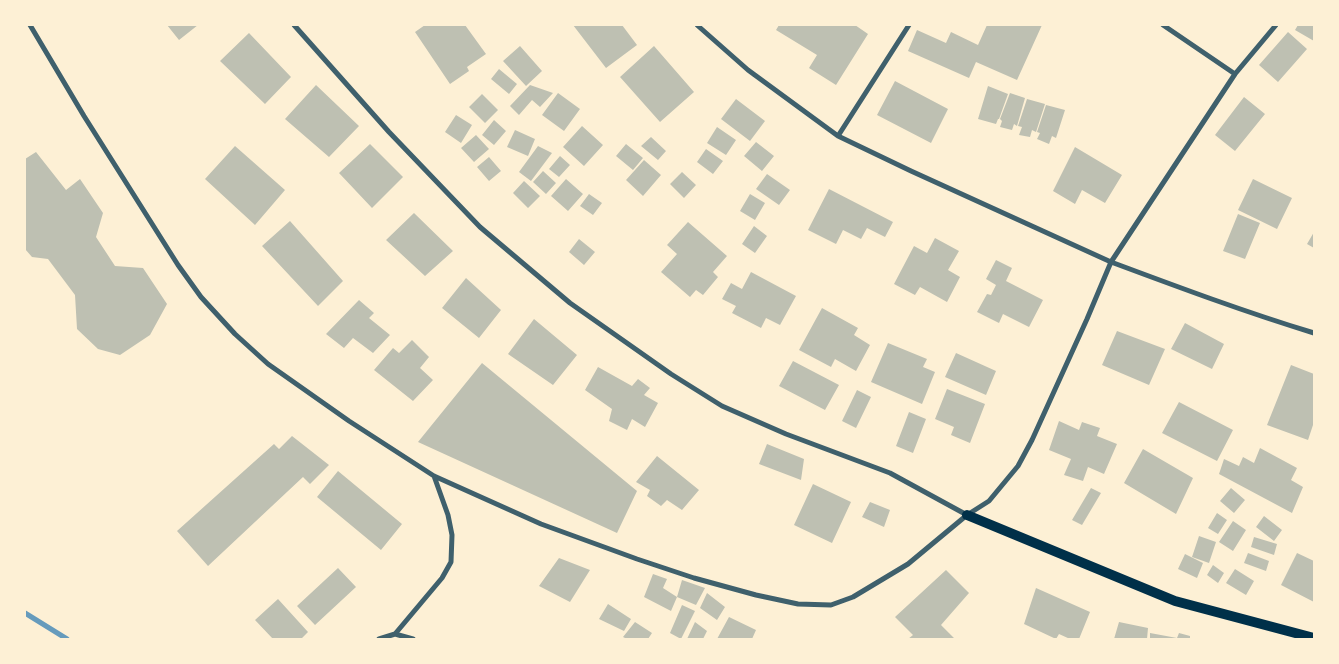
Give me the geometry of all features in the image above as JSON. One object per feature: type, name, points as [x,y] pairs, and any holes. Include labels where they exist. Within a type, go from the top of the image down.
[{"type":"main road","points":[[967,515],[1174,601],[1314,638]]},
{"type":"street","points":[[30,25],[178,266],[201,297],[234,334],[268,364],[349,421],[434,476],[541,524],[694,578],[798,604],[831,605],[853,597],[908,564],[967,515],[989,501],[1018,466],[1032,440],[1111,262],[1235,74],[1276,25]]},
{"type":"street","points":[[294,25],[389,132],[480,227],[570,303],[671,374],[722,406],[786,434],[890,473],[967,515]]},
{"type":"street","points":[[697,25],[748,70],[838,136],[1111,262],[1265,318],[1314,333]]},
{"type":"street","points":[[838,136],[908,25]]},
{"type":"street","points":[[1163,25],[1235,74]]},
{"type":"street","points":[[379,639],[395,634],[442,578],[450,562],[452,535],[448,515],[434,476]]},
{"type":"street","points":[[395,634],[413,639]]},
{"type":"building","points":[[167,25],[198,25],[179,40]]},
{"type":"building","points":[[425,25],[465,25],[486,54],[467,67],[469,71],[450,84],[415,32]]},
{"type":"building","points":[[573,25],[622,25],[637,45],[606,68]]},
{"type":"building","points":[[779,25],[855,25],[868,34],[836,85],[809,68],[817,55],[776,30]]},
{"type":"building","points":[[987,25],[1042,25],[1017,80],[976,62],[969,78],[908,51],[917,30],[946,43],[951,32],[978,45]]},
{"type":"building","points":[[1298,25],[1314,25],[1314,41],[1295,30]]},
{"type":"building","points":[[1288,32],[1307,49],[1278,82],[1259,65]]},
{"type":"building","points":[[249,33],[291,77],[265,104],[220,61]]},
{"type":"building","points":[[520,46],[542,71],[526,86],[503,61]]},
{"type":"building","points":[[654,46],[694,92],[660,122],[620,77]]},
{"type":"building","points":[[499,69],[517,84],[509,94],[491,79]]},
{"type":"building","points":[[895,81],[948,109],[931,143],[877,115]]},
{"type":"building","points":[[316,85],[359,126],[329,157],[285,119]]},
{"type":"building","points":[[530,85],[553,93],[540,107],[532,100],[519,115],[510,106]]},
{"type":"building","points":[[988,86],[1008,94],[996,124],[978,119]]},
{"type":"building","points":[[558,93],[580,109],[564,131],[542,115]]},
{"type":"building","points":[[1010,93],[1025,98],[1017,126],[1014,124],[1012,130],[1000,127],[1002,121],[1000,119]]},
{"type":"building","points":[[482,94],[498,110],[485,123],[469,107]]},
{"type":"building","points":[[1244,97],[1265,114],[1235,151],[1215,135]]},
{"type":"building","points":[[736,99],[765,121],[750,141],[721,119]]},
{"type":"building","points":[[1027,99],[1045,104],[1036,132],[1032,130],[1030,137],[1019,135],[1022,127],[1018,126]]},
{"type":"building","points":[[1046,105],[1065,110],[1056,138],[1052,136],[1049,144],[1037,139],[1040,133],[1037,132]]},
{"type":"building","points":[[456,115],[472,125],[461,143],[445,132]]},
{"type":"building","points":[[494,120],[506,131],[494,145],[482,135]]},
{"type":"building","points":[[582,126],[603,145],[584,166],[563,147]]},
{"type":"building","points":[[717,127],[736,140],[726,155],[707,143]]},
{"type":"building","points":[[515,130],[535,139],[528,156],[507,147]]},
{"type":"building","points":[[476,135],[489,149],[474,162],[461,148]]},
{"type":"building","points":[[651,137],[666,151],[658,160],[641,146]]},
{"type":"building","points":[[756,142],[774,156],[762,171],[744,156]]},
{"type":"building","points":[[370,144],[403,177],[372,208],[339,173]]},
{"type":"building","points":[[626,144],[643,158],[633,170],[616,156]]},
{"type":"building","points":[[235,146],[285,190],[255,225],[205,179]]},
{"type":"building","points":[[538,146],[552,153],[531,181],[519,172]]},
{"type":"building","points":[[1075,147],[1122,175],[1105,203],[1082,190],[1075,204],[1053,191]]},
{"type":"building","points":[[706,149],[723,161],[713,174],[697,162]]},
{"type":"building","points":[[36,152],[66,190],[80,179],[103,213],[96,237],[115,266],[143,268],[167,304],[150,335],[120,355],[98,349],[77,329],[75,295],[48,259],[32,257],[25,249],[25,159]]},
{"type":"building","points":[[560,156],[570,165],[559,177],[549,169]]},
{"type":"building","points":[[489,157],[501,171],[489,181],[477,167]]},
{"type":"building","points":[[644,160],[661,175],[643,196],[626,180]]},
{"type":"building","points":[[543,171],[556,183],[546,194],[533,182]]},
{"type":"building","points":[[682,172],[696,185],[684,198],[670,184]]},
{"type":"building","points":[[767,174],[790,190],[779,205],[756,189]]},
{"type":"building","points":[[566,179],[583,194],[568,211],[551,196]]},
{"type":"building","points":[[1253,179],[1292,198],[1277,229],[1238,210]]},
{"type":"building","points":[[524,181],[540,196],[528,208],[513,193]]},
{"type":"building","points":[[829,189],[893,222],[885,237],[867,228],[861,239],[843,230],[836,244],[808,230]]},
{"type":"building","points":[[589,194],[602,203],[593,215],[580,206]]},
{"type":"building","points":[[750,194],[765,203],[755,220],[740,211]]},
{"type":"building","points":[[414,213],[453,251],[425,276],[386,240]]},
{"type":"building","points":[[1238,214],[1260,223],[1245,259],[1223,251]]},
{"type":"building","points":[[290,221],[343,281],[318,306],[262,246]]},
{"type":"building","points":[[688,222],[727,256],[713,272],[718,277],[703,295],[696,290],[690,297],[661,272],[677,254],[667,245]]},
{"type":"building","points":[[754,226],[767,236],[755,253],[742,244]]},
{"type":"building","points":[[1314,232],[1314,248],[1307,244]]},
{"type":"building","points":[[935,238],[959,251],[948,270],[960,277],[947,302],[920,287],[915,295],[894,284],[914,246],[927,253]]},
{"type":"building","points":[[579,239],[595,252],[584,265],[569,252]]},
{"type":"building","points":[[996,260],[1012,268],[1006,281],[1043,300],[1029,327],[1003,314],[999,323],[977,312],[987,294],[991,295],[996,285],[986,279]]},
{"type":"building","points":[[751,272],[796,296],[780,325],[766,318],[761,328],[732,313],[736,306],[722,299],[731,283],[742,289]]},
{"type":"building","points":[[466,278],[501,310],[479,338],[442,308]]},
{"type":"building","points":[[359,300],[374,313],[369,318],[390,335],[373,353],[353,338],[344,348],[326,334]]},
{"type":"building","points":[[822,308],[858,328],[854,335],[870,345],[856,371],[835,359],[831,367],[799,350]]},
{"type":"building","points":[[534,319],[577,355],[553,385],[508,354]]},
{"type":"building","points":[[1185,323],[1224,344],[1212,369],[1171,349]]},
{"type":"building","points":[[1117,331],[1165,349],[1149,385],[1102,365]]},
{"type":"building","points":[[412,340],[429,357],[420,368],[433,380],[413,401],[374,370],[393,348],[399,353]]},
{"type":"building","points":[[888,343],[927,359],[923,367],[935,372],[922,404],[871,382]]},
{"type":"building","points":[[956,353],[996,371],[986,395],[945,377]]},
{"type":"building","points":[[793,361],[839,385],[825,410],[779,386]]},
{"type":"building","points":[[482,363],[637,491],[617,533],[418,442]]},
{"type":"building","points":[[1291,365],[1314,374],[1314,422],[1308,440],[1267,425]]},
{"type":"building","points":[[598,367],[632,386],[638,379],[650,388],[644,395],[658,403],[645,427],[632,419],[627,430],[609,421],[612,409],[585,390]]},
{"type":"building","points":[[947,389],[985,404],[970,443],[951,435],[954,427],[935,419]]},
{"type":"building","points":[[857,390],[871,397],[856,428],[842,421]]},
{"type":"building","points":[[1179,402],[1233,430],[1217,461],[1162,433]]},
{"type":"building","points":[[909,412],[926,419],[913,453],[896,446]]},
{"type":"building","points":[[1059,421],[1079,430],[1082,422],[1100,428],[1097,436],[1117,444],[1104,474],[1088,467],[1083,481],[1064,475],[1071,459],[1049,450]]},
{"type":"building","points":[[292,436],[329,465],[310,484],[303,477],[208,566],[177,531],[274,444],[279,449]]},
{"type":"building","points":[[767,444],[804,459],[801,480],[759,464]]},
{"type":"building","points":[[1260,448],[1297,468],[1291,480],[1303,487],[1292,513],[1219,474],[1224,459],[1239,466],[1243,457],[1254,463]]},
{"type":"building","points":[[1143,449],[1193,478],[1176,514],[1124,483]]},
{"type":"building","points":[[657,456],[699,490],[682,510],[667,500],[661,506],[647,496],[650,490],[636,482]]},
{"type":"building","points":[[338,471],[402,524],[381,550],[317,497]]},
{"type":"building","points":[[813,484],[851,502],[832,543],[794,525]]},
{"type":"building","points":[[1091,488],[1101,493],[1082,525],[1072,520]]},
{"type":"building","points":[[1231,488],[1245,500],[1234,513],[1220,501]]},
{"type":"building","points":[[870,502],[890,510],[884,527],[862,517]]},
{"type":"building","points":[[1217,513],[1227,520],[1218,534],[1208,528]]},
{"type":"building","points":[[1264,516],[1282,530],[1274,541],[1256,527]]},
{"type":"building","points":[[1233,521],[1246,530],[1233,551],[1219,542]]},
{"type":"building","points":[[1199,536],[1216,542],[1209,563],[1192,557]]},
{"type":"building","points":[[1254,537],[1277,544],[1274,555],[1251,547]]},
{"type":"building","points":[[1248,553],[1269,561],[1266,571],[1244,563]]},
{"type":"building","points":[[1297,553],[1314,561],[1314,602],[1281,585]]},
{"type":"building","points":[[1185,554],[1203,563],[1197,578],[1178,569]]},
{"type":"building","points":[[559,558],[590,570],[570,602],[539,586]]},
{"type":"building","points":[[1213,565],[1224,573],[1218,583],[1207,575]]},
{"type":"building","points":[[338,568],[356,587],[315,625],[297,606]]},
{"type":"building","points":[[1235,569],[1254,581],[1246,595],[1226,583]]},
{"type":"building","points":[[946,570],[969,593],[941,625],[955,639],[908,639],[913,635],[895,617]]},
{"type":"building","points":[[653,574],[667,579],[663,588],[677,597],[671,611],[644,597]]},
{"type":"building","points":[[682,580],[705,588],[696,605],[677,597]]},
{"type":"building","points":[[1036,588],[1090,612],[1079,639],[1070,639],[1059,634],[1056,639],[1024,624]]},
{"type":"building","points":[[707,593],[725,607],[717,620],[700,608]]},
{"type":"building","points":[[278,599],[308,632],[301,639],[273,639],[255,620]]},
{"type":"building","points":[[608,604],[631,619],[624,631],[599,619]]},
{"type":"building","points":[[682,605],[695,611],[681,639],[670,633]]},
{"type":"building","points":[[729,617],[756,630],[752,639],[717,639]]},
{"type":"building","points":[[635,622],[652,633],[648,639],[627,639],[623,637]]},
{"type":"building","points":[[695,622],[707,631],[703,639],[687,639]]},
{"type":"building","points":[[1119,622],[1148,628],[1147,639],[1114,639]]},
{"type":"building","points":[[1150,633],[1177,638],[1179,633],[1190,636],[1190,639],[1150,639]]},
{"type":"waterway","points":[[25,613],[67,639]]}]
